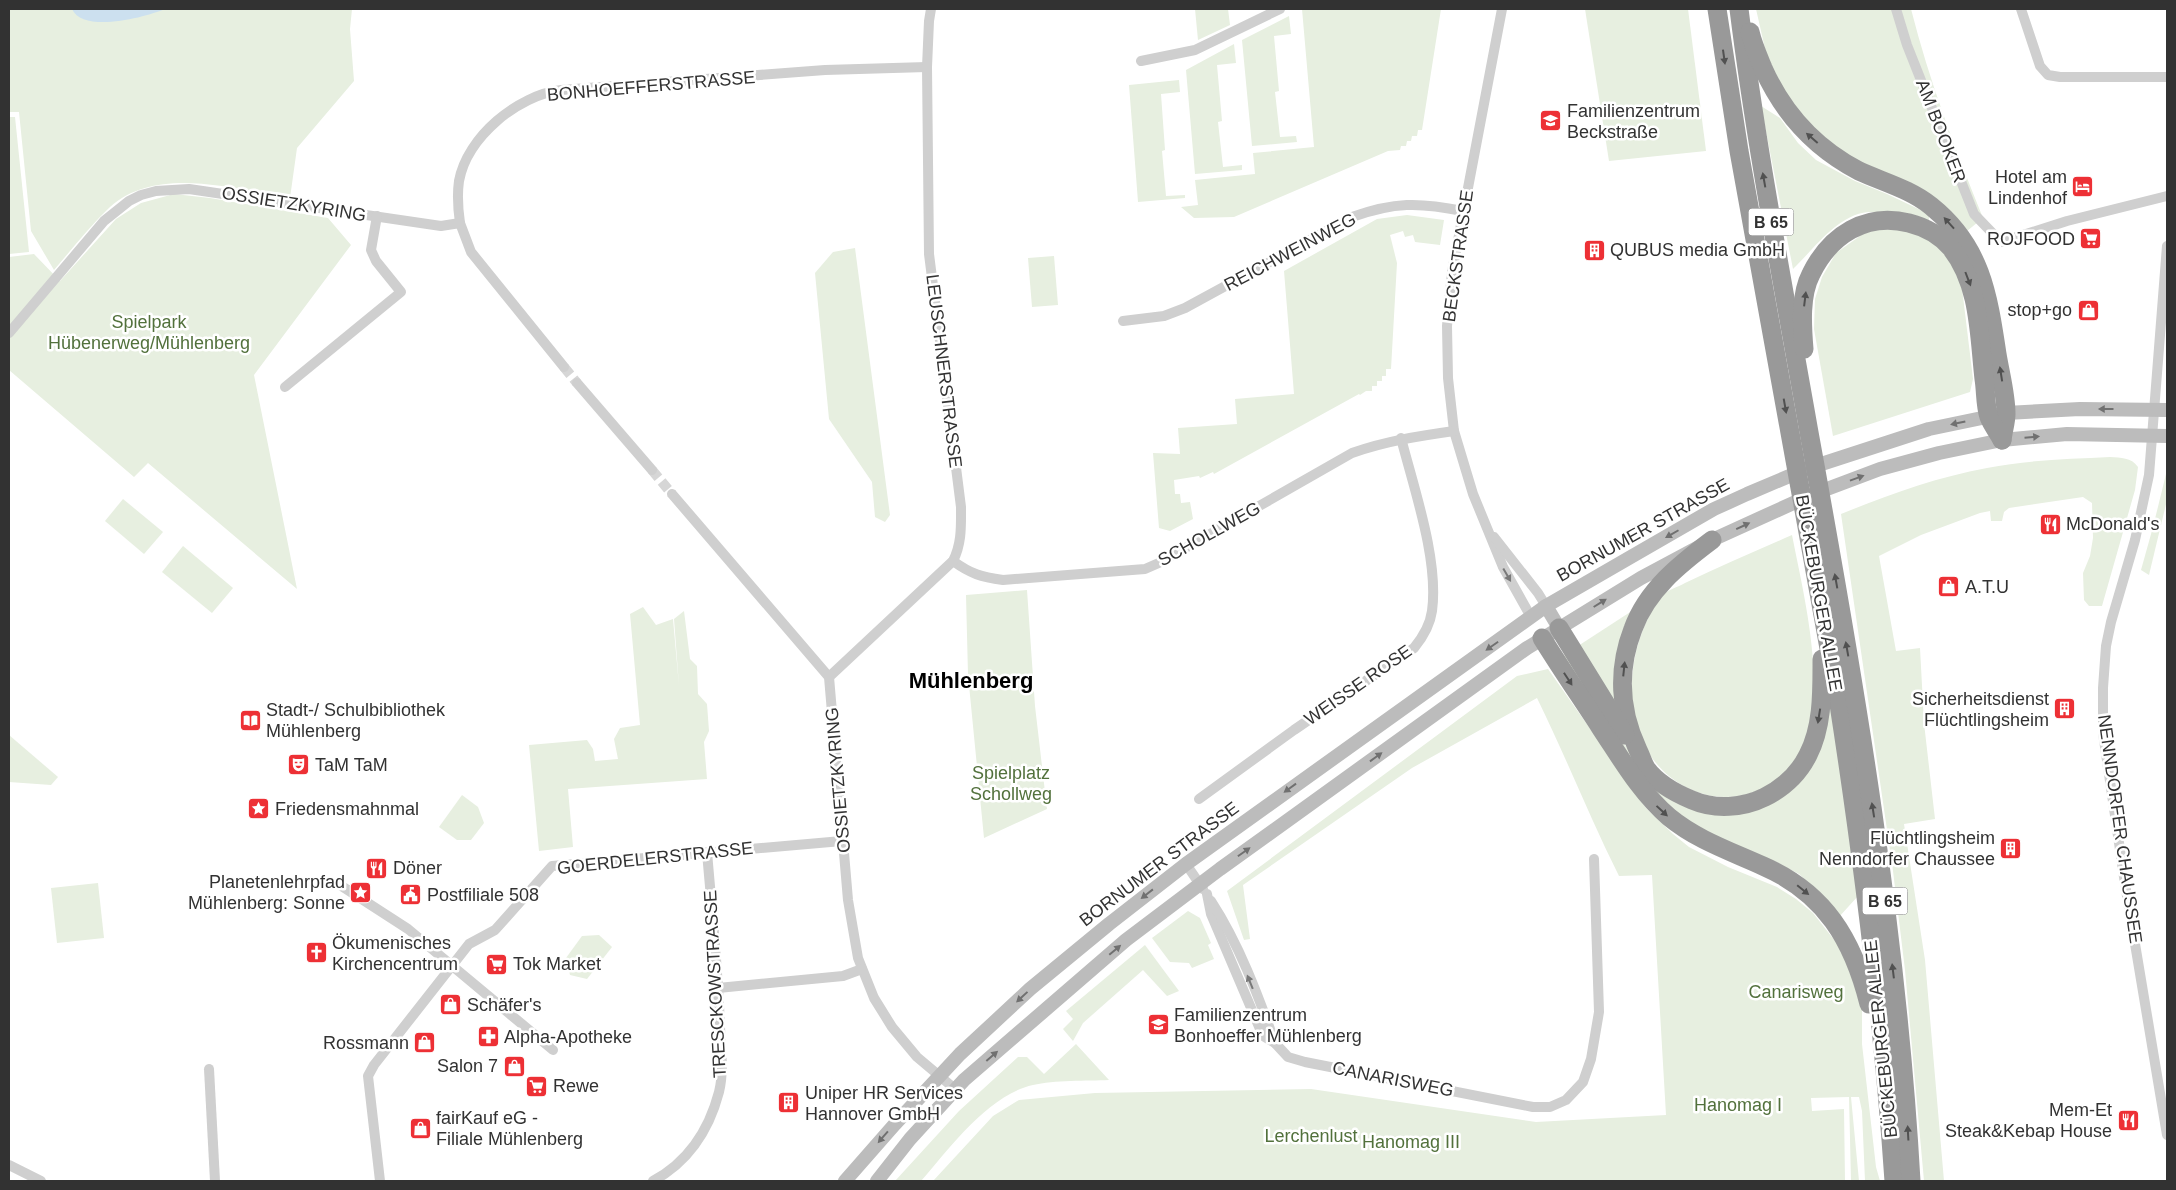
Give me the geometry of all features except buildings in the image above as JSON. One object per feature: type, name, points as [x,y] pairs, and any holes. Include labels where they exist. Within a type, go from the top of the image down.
[{"type":"highway","name":"BÜCKEBURGER ALLEE","points":[[1717,9],[1738,142],[1838,698],[1861,849],[1877,988],[1894,1181]]},
{"type":"highway","name":"BÜCKEBURGER ALLEE","points":[[1739,9],[1758,148],[1828,539],[1878,845],[1907,1105],[1911,1181]]},
{"type":"highway","points":[[1746,9],[1752,42],[1769,81],[1782,105],[1799,127],[1839,158],[1929,204],[1960,236],[1975,262],[1986,289],[1998,415]]},
{"type":"highway","points":[[1810,435],[1809,395],[1802,330],[1804,296],[1810,275],[1822,254],[1835,240],[1847,231],[1863,223],[1875,220],[1902,221],[1927,229],[1950,247],[1959,260],[1967,275],[1974,299],[2002,440]]},
{"type":"highway","points":[[1646,767],[1631,736],[1624,712],[1623,676],[1627,647],[1633,628],[1655,591],[1683,562],[1712,540]]},
{"type":"highway","points":[[1559,628],[1567,645],[1646,767],[1663,784],[1680,796],[1703,804],[1737,806],[1755,802],[1786,784],[1798,771],[1808,755],[1815,738],[1822,698],[1822,656],[1810,546]]},
{"type":"highway","points":[[1542,638],[1621,759],[1654,804],[1682,828],[1697,837],[1764,866],[1791,881],[1828,913],[1845,938],[1863,979],[1869,1005],[1880,1152],[1888,1181]]},
{"type":"main road","name":"BORNUMER STRASSE","points":[[845,1181],[960,1054],[1030,989],[1109,924],[1186,864],[1546,606],[1714,509],[1806,470],[1873,446],[1929,429],[1998,415],[2080,409],[2161,410]]},
{"type":"main road","points":[[877,1181],[910,1139],[956,1089],[1098,964],[1204,889],[1542,638],[1641,578],[1712,540],[1811,495],[1880,469],[1940,453],[2002,440],[2067,434],[2167,436]]},
{"type":"main road","points":[[1546,606],[1559,628]]},
{"type":"main road","points":[[1531,617],[1542,638]]},
{"type":"street","name":"LEUSCHNERSTRASSE","points":[[829,677],[953,561],[959,550],[961,507],[929,254],[927,67],[931,9]]},
{"type":"street","points":[[1141,61],[1195,50],[1280,9]]},
{"type":"street","name":"BECKSTRASSE","points":[[1502,9],[1452,272],[1447,326],[1449,386],[1454,431],[1473,494],[1503,567],[1531,617]]},
{"type":"street","name":"AM BOOKER","points":[[1896,9],[1907,45],[1974,214],[2001,242],[2067,221],[2167,196]]},
{"type":"street","points":[[2022,9],[2040,66],[2048,75],[2060,77],[2167,78]]},
{"type":"street","name":"BONHOEFFERSTRASSE","points":[[460,223],[457,201],[465,161],[492,126],[507,113],[530,98],[561,90],[825,70],[927,67]]},
{"type":"street","name":"OSSIETZKYRING","points":[[9,334],[104,221],[129,201],[156,190],[189,188],[441,226],[460,223]]},
{"type":"street","name":"REICHWEINWEG","points":[[1122,321],[1164,316],[1185,308],[1352,217],[1373,210],[1392,205],[1410,204],[1463,210]]},
{"type":"street","points":[[286,387],[401,292],[376,261],[371,250],[377,216]]},
{"type":"street","points":[[460,223],[470,252],[564,367]]},
{"type":"street","name":"NENNDORFER CHAUSSEE","points":[[2167,246],[2161,410],[2152,435],[2149,475],[2141,516],[2111,622],[2106,646],[2102,688],[2103,733],[2125,884],[2167,1135]]},
{"type":"street","points":[[577,383],[652,470]]},
{"type":"street","name":"SCHOLLWEG","points":[[953,561],[982,578],[1003,580],[1145,569],[1161,562],[1352,454],[1401,438],[1454,431]]},
{"type":"street","name":"WEISSE ROSE","points":[[1200,799],[1294,730],[1414,648],[1424,636],[1432,613],[1433,591],[1430,564],[1425,535],[1401,438]]},
{"type":"street","points":[[672,494],[829,677]]},
{"type":"street","name":"BECKSTRASSE","points":[[1489,530],[1546,606]]},
{"type":"street","name":"OSSIETZKYRING","points":[[829,677],[842,840],[852,928],[862,969],[874,998],[892,1027],[917,1057],[956,1089]]},
{"type":"street","name":"GOERDELERSTRASSE","points":[[453,966],[469,944],[495,930],[552,866],[842,840]]},
{"type":"street","name":"TRESCKOWSTRASSE","points":[[654,1181],[678,1165],[691,1151],[704,1131],[720,1090],[718,988],[707,852]]},
{"type":"street","name":"CANARISWEG","points":[[1186,864],[1225,922],[1275,1044],[1288,1057],[1305,1062],[1534,1106],[1550,1106],[1566,1100],[1583,1082],[1590,1059],[1599,1012],[1594,860]]},
{"type":"street","points":[[340,885],[408,929],[553,1050]]},
{"type":"street","points":[[380,1181],[368,1076],[374,1065],[453,966]]},
{"type":"street","points":[[718,988],[843,976],[862,969]]},
{"type":"street","points":[[208,1069],[215,1181]]},
{"type":"street","points":[[9,1165],[41,1181]]},
{"type":"green space","points":[[9,9],[352,9],[350,29],[354,81],[297,148],[290,198],[196,183],[173,183],[150,187],[129,194],[110,207],[54,270],[31,231],[19,112],[9,112]]},
{"type":"green space","points":[[1195,9],[1228,9],[1230,25],[1198,40]]},
{"type":"green space","points":[[1302,9],[1441,9],[1422,130],[1418,130],[1417,136],[1412,136],[1411,141],[1407,141],[1406,146],[1401,146],[1400,150],[1388,151],[1234,217],[1194,218],[1181,207],[1198,205],[1195,180],[1255,174],[1253,153],[1314,147]]},
{"type":"green space","points":[[1585,9],[1688,9],[1706,151],[1609,161]]},
{"type":"green space","points":[[1756,9],[1911,9],[1943,114],[1983,218],[1967,231],[1822,138],[1788,101],[1766,53]]},
{"type":"green space","points":[[1289,16],[1291,34],[1274,36],[1279,91],[1275,92],[1280,137],[1296,136],[1297,142],[1252,146],[1242,40]]},
{"type":"green space","points":[[1234,44],[1236,63],[1217,65],[1222,121],[1218,122],[1223,167],[1242,165],[1242,170],[1195,174],[1186,70]]},
{"type":"green space","points":[[1179,80],[1180,92],[1161,94],[1165,150],[1162,151],[1166,196],[1185,195],[1185,198],[1138,202],[1129,85]]},
{"type":"green space","points":[[1761,106],[1780,118],[1798,143],[1816,160],[1855,181],[1929,214],[1929,221],[1884,212],[1857,214],[1836,226],[1793,269]]},
{"type":"green space","points":[[9,117],[15,117],[29,252],[9,254]]},
{"type":"green space","name":"Spielpark Hübenerweg/Mühlenberg","points":[[174,194],[210,198],[328,218],[351,245],[254,375],[297,589],[148,463],[134,477],[9,370],[9,257],[34,254],[60,281],[116,219],[141,203]]},
{"type":"green space","points":[[1407,215],[1444,220],[1440,245],[1415,242],[1413,235],[1405,237],[1403,231],[1390,235],[1397,263],[1391,369],[1386,369],[1386,376],[1382,376],[1382,381],[1377,381],[1377,386],[1372,386],[1372,391],[1359,394],[1214,474],[1213,472],[1200,478],[1199,476],[1174,480],[1175,494],[1180,494],[1181,503],[1190,502],[1193,519],[1170,531],[1159,528],[1153,453],[1180,454],[1178,428],[1237,424],[1235,399],[1294,394],[1284,271],[1377,219]]},
{"type":"green space","points":[[1894,228],[1915,232],[1938,243],[1961,280],[1973,379],[1970,392],[1833,436],[1814,329],[1815,299],[1822,277],[1836,253],[1867,231]]},
{"type":"green space","points":[[855,248],[890,515],[885,522],[875,517],[872,482],[829,419],[815,273],[833,252]]},
{"type":"green space","points":[[1054,256],[1058,305],[1032,307],[1028,258]]},
{"type":"green space","points":[[2110,457],[2129,460],[2138,467],[2135,490],[2102,606],[2089,606],[2084,600],[2083,573],[2090,556],[2093,538],[2092,503],[2083,497],[2009,508],[2004,512],[2002,521],[1991,521],[1990,511],[1980,513],[1921,535],[1879,556],[1896,651],[1920,648],[1924,723],[1935,819],[1904,824],[1925,960],[1944,1181],[1924,1181],[1905,970],[1893,871],[1841,514],[1913,487],[1968,472],[2002,465]]},
{"type":"green space","points":[[2167,470],[2167,500],[2161,525],[2154,523]]},
{"type":"green space","points":[[123,499],[163,532],[144,554],[105,521]]},
{"type":"green space","points":[[2153,527],[2160,529],[2149,575],[2141,570]]},
{"type":"green space","points":[[1792,535],[1806,606],[1813,656],[1813,705],[1807,735],[1796,758],[1786,771],[1773,782],[1755,792],[1737,796],[1718,797],[1700,793],[1683,785],[1667,774],[1654,760],[1639,734],[1634,716],[1632,678],[1639,640],[1651,612],[1667,592]]},
{"type":"green space","points":[[183,546],[233,588],[212,613],[162,572]]},
{"type":"green space","name":"Spielplatz Schollweg","points":[[1027,590],[1035,706],[1047,809],[984,838],[968,675],[966,595]]},
{"type":"green space","points":[[643,607],[656,625],[673,619],[679,686],[674,619],[684,611],[690,659],[697,666],[698,694],[707,704],[709,731],[704,742],[707,779],[568,789],[573,847],[539,851],[529,745],[587,740],[593,749],[595,761],[618,759],[614,739],[620,728],[640,725],[630,614]]},
{"type":"green space","points":[[1638,607],[1617,707],[1578,646]]},
{"type":"green space","points":[[1565,655],[1647,778],[1663,793],[1766,805],[1830,705],[1845,795],[1858,896],[1839,917],[1823,896],[1799,874],[1776,862],[1701,833],[1654,793],[1563,657]]},
{"type":"green space","points":[[1548,669],[1646,808],[1673,834],[1689,847],[1728,867],[1777,887],[1796,899],[1813,913],[1839,946],[1862,1000],[1862,1044],[1876,1167],[1880,1181],[1865,1181],[1862,1111],[1859,1097],[1851,1097],[1859,1181],[1851,1181],[1849,1097],[1811,1098],[1812,1111],[1844,1109],[1845,1181],[933,1181],[993,1116],[1019,1100],[1095,1093],[1311,1089],[1536,1122],[1666,1115],[1652,875],[1619,876],[1537,698],[1412,768],[1243,885],[1250,939],[1244,940],[1227,891],[1517,676]]},
{"type":"green space","points":[[9,735],[58,777],[51,785],[9,782]]},
{"type":"green space","points":[[462,795],[478,807],[484,823],[471,840],[457,840],[439,827]]},
{"type":"green space","points":[[98,883],[104,938],[57,943],[51,888]]},
{"type":"green space","points":[[1188,911],[1200,918],[1211,943],[1208,945],[1214,959],[1192,968],[1189,963],[1170,962],[1152,938]]},
{"type":"green space","points":[[599,935],[612,947],[587,979],[570,975],[566,958],[582,936]]},
{"type":"green space","points":[[1145,945],[1179,991],[1167,996],[1143,970],[1083,1023],[1073,1041],[1063,1029],[1073,1019],[1066,1011]]},
{"type":"green space","points":[[1076,1044],[1109,1080],[1051,1082],[1033,1085],[1016,1091],[985,1111],[971,1124],[921,1181],[895,1181],[959,1111],[1018,1057],[1027,1057],[1044,1074]]},
{"type":"water","points":[[72,9],[165,9],[130,19],[101,22],[88,21],[78,17]]},
{"type":"tunnel","points":[[564,367],[577,383]]},
{"type":"tunnel","points":[[652,470],[672,494]]},
{"type":"place","name":"Familienzentrum Beckstraße","points":[[1551,121]]},
{"type":"place","name":"Hotel am Lindenhof","points":[[2083,187]]},
{"type":"place","name":"ROJFOOD","points":[[2091,239]]},
{"type":"place","name":"QUBUS media GmbH","points":[[1594,250]]},
{"type":"place","name":"stop+go","points":[[2088,310]]},
{"type":"place","name":"McDonald's","points":[[2050,524]]},
{"type":"place","name":"A.T.U","points":[[1949,587]]},
{"type":"place","name":"Sicherheitsdienst Flüchtlingsheim","points":[[2065,709]]},
{"type":"place","name":"Stadt-/ Schulbibliothek Mühlenberg","points":[[250,720]]},
{"type":"place","name":"TaM TaM","points":[[299,765]]},
{"type":"place","name":"Friedensmahnmal","points":[[259,809]]},
{"type":"place","name":"Flüchtlingsheim Nenndorfer Chaussee","points":[[2011,848]]},
{"type":"place","name":"Döner","points":[[377,868]]},
{"type":"place","name":"Planetenlehrpfad Mühlenberg: Sonne","points":[[361,892]]},
{"type":"place","name":"Postfiliale 508","points":[[411,895]]},
{"type":"place","name":"Ökumenisches Kirchencentrum","points":[[316,953]]},
{"type":"place","name":"Tok Market","points":[[497,964]]},
{"type":"place","name":"Schäfer's","points":[[451,1005]]},
{"type":"place","name":"Familienzentrum Bonhoeffer Mühlenberg","points":[[1158,1025]]},
{"type":"place","name":"Alpha-Apotheke","points":[[488,1037]]},
{"type":"place","name":"Rossmann","points":[[425,1043]]},
{"type":"place","name":"Salon 7","points":[[514,1066]]},
{"type":"place","name":"Rewe","points":[[537,1086]]},
{"type":"place","name":"Uniper HR Services Hannover GmbH","points":[[789,1103]]},
{"type":"place","name":"Mem-Et Steak&Kebap House","points":[[2128,1120]]},
{"type":"place","name":"fairKauf eG - Filiale Mühlenberg","points":[[420,1128]]},
{"type":"district","name":"Mühlenberg","points":[[971,680]]},
{"type":"park label","name":"Canarisweg","points":[[1796,992]]},
{"type":"park label","name":"Hanomag I","points":[[1738,1105]]},
{"type":"park label","name":"Lerchenlust","points":[[1311,1136]]},
{"type":"park label","name":"Hanomag III","points":[[1411,1142]]}]
